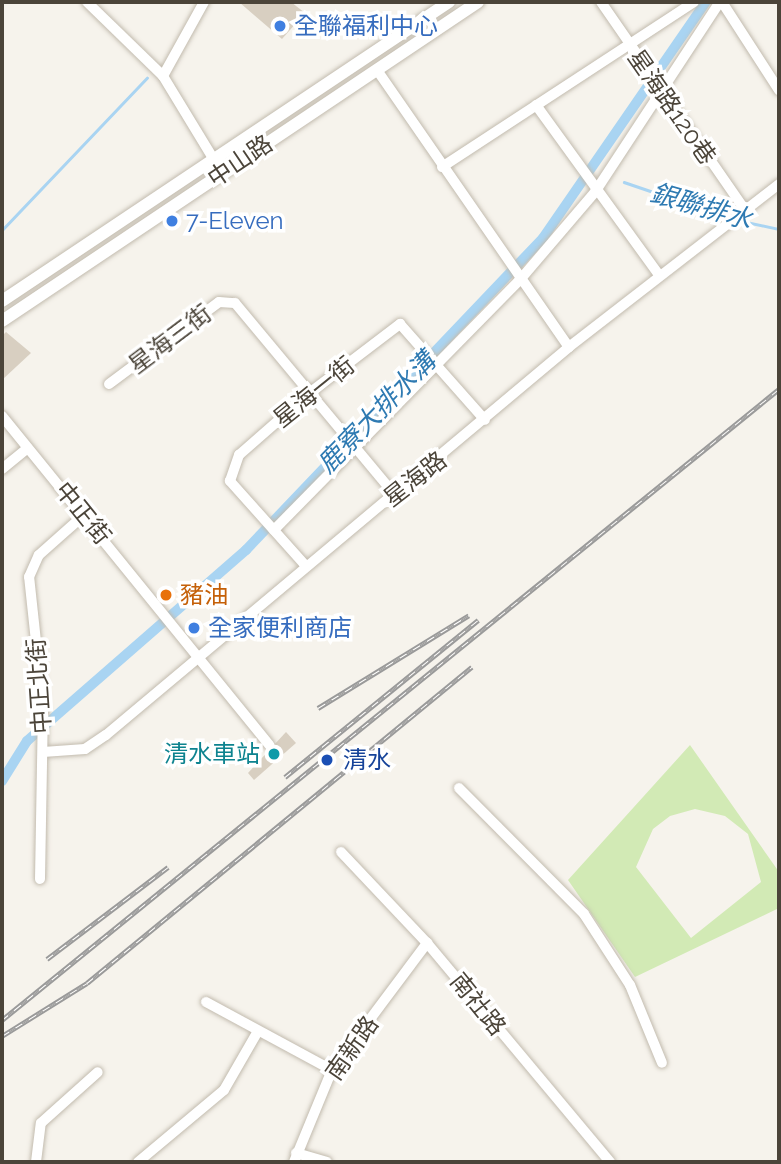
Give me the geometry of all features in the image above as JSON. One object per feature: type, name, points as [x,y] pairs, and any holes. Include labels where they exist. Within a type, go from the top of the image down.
[{"type":"street","points":[[87,2],[163,76],[212,161],[222,173]]},
{"type":"street","points":[[163,76],[204,2]]},
{"type":"street","name":"中山路","points":[[2,301],[449,2]]},
{"type":"street","name":"中山路","points":[[2,321],[478,2]]},
{"type":"street","name":"星海路120巷","points":[[601,2],[745,211]]},
{"type":"street","points":[[442,167],[694,2]]},
{"type":"street","points":[[274,530],[519,281],[595,192],[721,2],[779,90]]},
{"type":"street","points":[[377,70],[519,281],[569,347]]},
{"type":"street","points":[[536,105],[595,192],[659,275]]},
{"type":"street","name":"星海路","points":[[43,752],[85,749],[199,658],[305,565],[395,495],[569,347],[779,184]]},
{"type":"street","name":"星海三街","points":[[109,384],[227,300],[312,391],[395,495]]},
{"type":"street","name":"星海一街","points":[[305,565],[230,481],[231,470],[312,391],[400,324],[485,420]]},
{"type":"street","name":"中正街","points":[[2,416],[269,745]]},
{"type":"street","points":[[2,469],[28,448]]},
{"type":"street","name":"中正北街","points":[[40,879],[43,752],[29,577],[39,555],[84,515]]},
{"type":"street","points":[[459,788],[584,914],[630,985],[662,1063]]},
{"type":"street","name":"南社路","points":[[341,852],[427,943],[610,1162]]},
{"type":"street","name":"南新路","points":[[295,1157],[332,1070],[427,943]]},
{"type":"street","points":[[206,1002],[332,1070]]},
{"type":"street","points":[[138,1162],[224,1090],[258,1031]]},
{"type":"street","points":[[36,1162],[41,1123],[98,1072]]},
{"type":"street","points":[[295,1157],[327,1162]]},
{"type":"green space","points":[[690,745],[779,872],[779,908],[635,977],[568,880]],"holes":[[[695,809],[725,816],[748,834],[761,882],[691,938],[636,867],[653,829],[670,816]]]},
{"type":"building","name":"全聯福利中心","points":[[239,2],[291,2],[305,13],[282,39]]},
{"type":"building","points":[[6,332],[31,353],[2,380],[2,336]]},
{"type":"building","name":"清水車站","points":[[286,732],[296,743],[254,780],[248,773]]},
{"type":"waterway","name":"鹿寮大排水溝","points":[[2,781],[27,741],[246,550],[543,238],[706,2]]},
{"type":"waterway","points":[[2,230],[147,78]]},
{"type":"waterway","name":"銀聯排水","points":[[624,182],[730,218]]},
{"type":"waterway","name":"銀聯排水","points":[[737,220],[779,229]]},
{"type":"railway","points":[[2,1020],[779,389]]},
{"type":"railway","points":[[318,708],[469,615]]},
{"type":"railway","points":[[285,777],[478,620]]},
{"type":"railway","points":[[2,1036],[87,983],[472,667]]},
{"type":"railway","points":[[47,959],[168,867]]},
{"type":"place","name":"全聯福利中心","points":[[280,26]]},
{"type":"place","name":"7-Eleven","points":[[172,221]]},
{"type":"place","name":"豬油","points":[[166,595]]},
{"type":"place","name":"全家便利商店","points":[[194,628]]},
{"type":"place","name":"清水車站","points":[[274,754]]},
{"type":"place","name":"清水","points":[[327,760]]}]
